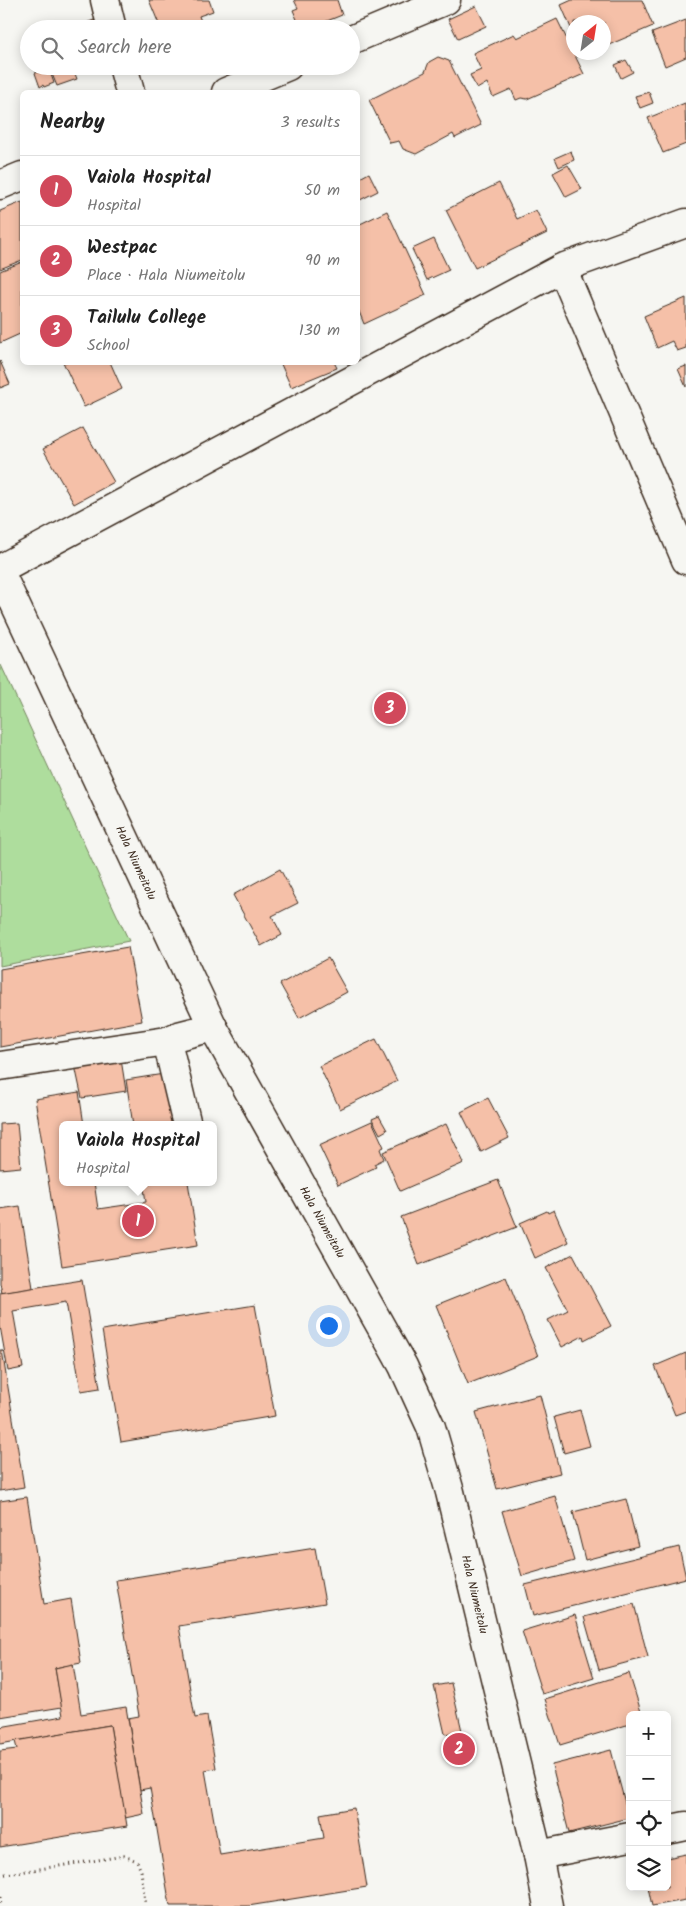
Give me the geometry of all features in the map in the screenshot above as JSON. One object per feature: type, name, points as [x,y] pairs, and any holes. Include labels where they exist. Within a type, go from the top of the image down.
[{"type":"street","points":[[105,0],[110,20]]},
{"type":"street","points":[[360,36],[446,0]]},
{"type":"street","points":[[125,75],[129,90]]},
{"type":"street","points":[[231,90],[267,75]]},
{"type":"street","points":[[0,185],[20,177]]},
{"type":"street","points":[[0,571],[562,268],[686,223]]},
{"type":"street","points":[[562,268],[686,560]]},
{"type":"street","name":"Hala Niumeitolu","points":[[0,571],[213,1027],[402,1366],[431,1427],[450,1492],[538,1855],[548,1906]]},
{"type":"street","points":[[0,1066],[167,1041],[178,1036],[213,1027]]},
{"type":"street","points":[[167,1041],[186,1121]]},
{"type":"street","points":[[671,1829],[686,1826]]},
{"type":"street","points":[[538,1855],[626,1838]]},
{"type":"path","points":[[0,1875],[124,1856],[137,1861],[145,1902]]},
{"type":"path","points":[[0,1897],[1,1906]]},
{"type":"green space","points":[[1,665],[129,941],[0,966]]},
{"type":"building","points":[[149,0],[209,0],[213,11],[199,16],[201,20],[157,20]]},
{"type":"building","points":[[294,0],[337,0],[342,15],[330,20],[297,20],[293,10],[298,8]]},
{"type":"building","points":[[572,0],[642,0],[653,26],[611,44],[611,15],[566,15],[566,17],[561,5]]},
{"type":"building","points":[[476,6],[486,26],[458,39],[448,19]]},
{"type":"building","points":[[557,19],[566,37],[566,60],[577,60],[584,74],[527,99],[521,98],[516,100],[511,89],[493,97],[487,83],[477,89],[470,75],[481,70],[473,53],[514,34],[517,38]]},
{"type":"building","points":[[686,20],[686,57],[665,66],[652,33]]},
{"type":"building","points":[[438,57],[449,61],[481,125],[455,138],[453,134],[416,154],[403,149],[399,141],[390,143],[369,100],[425,72],[429,62]]},
{"type":"building","points":[[626,60],[633,72],[621,78],[615,65]]},
{"type":"building","points":[[36,75],[51,75],[54,83],[40,87]]},
{"type":"building","points":[[52,75],[75,75],[77,79],[57,86]]},
{"type":"building","points":[[649,92],[653,103],[640,108],[635,96]]},
{"type":"building","points":[[685,103],[686,144],[663,153],[648,118]]},
{"type":"building","points":[[571,151],[574,160],[559,167],[555,158]]},
{"type":"building","points":[[568,165],[582,189],[566,197],[553,173]]},
{"type":"building","points":[[369,173],[378,191],[360,200],[360,178]]},
{"type":"building","points":[[499,183],[517,219],[536,210],[547,233],[475,268],[446,210]]},
{"type":"building","points":[[20,203],[20,261],[0,269],[0,211]]},
{"type":"building","points":[[387,211],[426,295],[364,324],[360,314],[360,224]]},
{"type":"building","points":[[434,239],[449,270],[427,280],[412,249]]},
{"type":"building","points":[[20,263],[20,334],[0,343],[0,271]]},
{"type":"building","points":[[686,298],[686,348],[677,351],[672,341],[657,348],[644,316]]},
{"type":"building","points":[[0,361],[10,384],[0,388]]},
{"type":"building","points":[[64,365],[111,365],[122,389],[84,407]]},
{"type":"building","points":[[281,365],[336,365],[337,368],[291,387]]},
{"type":"building","points":[[686,366],[686,387],[678,369]]},
{"type":"building","points":[[83,428],[114,482],[74,504],[43,449]]},
{"type":"building","points":[[280,869],[298,903],[272,916],[282,935],[261,946],[233,895]]},
{"type":"building","points":[[128,947],[142,1021],[0,1047],[0,969]]},
{"type":"building","points":[[328,958],[347,992],[299,1018],[280,984]]},
{"type":"building","points":[[376,1039],[397,1081],[340,1109],[319,1066]]},
{"type":"building","points":[[120,1053],[126,1091],[82,1098],[74,1061]]},
{"type":"building","points":[[170,1073],[178,1121],[132,1121],[126,1080]]},
{"type":"building","points":[[79,1092],[83,1121],[59,1121],[59,1186],[95,1186],[98,1209],[146,1202],[144,1186],[189,1186],[198,1245],[62,1266],[35,1099]]},
{"type":"building","points":[[488,1098],[509,1138],[481,1152],[461,1112]]},
{"type":"building","points":[[379,1116],[387,1130],[380,1134],[372,1119]]},
{"type":"building","points":[[372,1121],[384,1147],[380,1149],[384,1159],[374,1164],[376,1167],[338,1185],[319,1145]]},
{"type":"building","points":[[17,1123],[21,1167],[0,1169],[0,1124]]},
{"type":"building","points":[[446,1124],[464,1163],[400,1191],[383,1152]]},
{"type":"building","points":[[498,1180],[517,1227],[419,1265],[401,1217]]},
{"type":"building","points":[[20,1206],[33,1288],[2,1293],[0,1283],[0,1209]]},
{"type":"building","points":[[554,1210],[568,1242],[535,1258],[520,1223],[547,1211],[548,1213]]},
{"type":"building","points":[[573,1254],[611,1326],[584,1340],[583,1336],[562,1347],[548,1320],[568,1310],[546,1268]]},
{"type":"building","points":[[506,1277],[538,1356],[468,1384],[436,1305]]},
{"type":"building","points":[[82,1280],[100,1388],[81,1391],[66,1302],[13,1311],[23,1368],[8,1371],[0,1326],[0,1293]]},
{"type":"building","points":[[255,1305],[275,1416],[121,1442],[102,1330]]},
{"type":"building","points":[[0,1350],[2,1350],[24,1487],[0,1491]]},
{"type":"building","points":[[686,1353],[686,1411],[675,1415],[655,1366]]},
{"type":"building","points":[[540,1395],[560,1473],[497,1489],[476,1412]]},
{"type":"building","points":[[580,1410],[590,1446],[564,1453],[554,1417]]},
{"type":"building","points":[[555,1496],[574,1561],[522,1576],[502,1511]]},
{"type":"building","points":[[27,1497],[44,1604],[71,1599],[81,1663],[55,1668],[62,1707],[0,1717],[0,1501]]},
{"type":"building","points":[[626,1499],[638,1546],[585,1560],[573,1512]]},
{"type":"building","points":[[679,1547],[686,1578],[533,1616],[525,1585]]},
{"type":"building","points":[[315,1548],[325,1603],[179,1626],[195,1718],[207,1716],[216,1768],[205,1770],[220,1855],[324,1838],[320,1814],[354,1808],[367,1887],[248,1906],[170,1906],[150,1788],[140,1790],[128,1718],[139,1716],[116,1580]]},
{"type":"building","points":[[634,1604],[648,1657],[599,1670],[584,1617]]},
{"type":"building","points":[[575,1615],[594,1678],[542,1694],[522,1631]]},
{"type":"building","points":[[73,1664],[81,1714],[126,1707],[144,1814],[125,1818],[110,1725],[0,1744],[0,1727],[63,1716],[55,1668]]},
{"type":"building","points":[[629,1673],[641,1711],[626,1711],[626,1725],[560,1745],[545,1699]]},
{"type":"building","points":[[451,1683],[462,1731],[445,1734],[434,1686]]},
{"type":"building","points":[[110,1725],[127,1826],[0,1847],[0,1751],[17,1749],[15,1741]]},
{"type":"building","points":[[463,1737],[468,1758],[455,1762],[450,1741]]},
{"type":"building","points":[[611,1750],[626,1807],[626,1819],[569,1833],[552,1765]]},
{"type":"building","points":[[686,1854],[686,1900],[652,1906],[649,1891],[671,1891],[671,1857]]},
{"type":"place","name":"Tailulu College","points":[[390,708]]},
{"type":"place","name":"Vaiola Hospital","points":[[138,1221]]},
{"type":"place","name":"Westpac","points":[[459,1749]]}]
